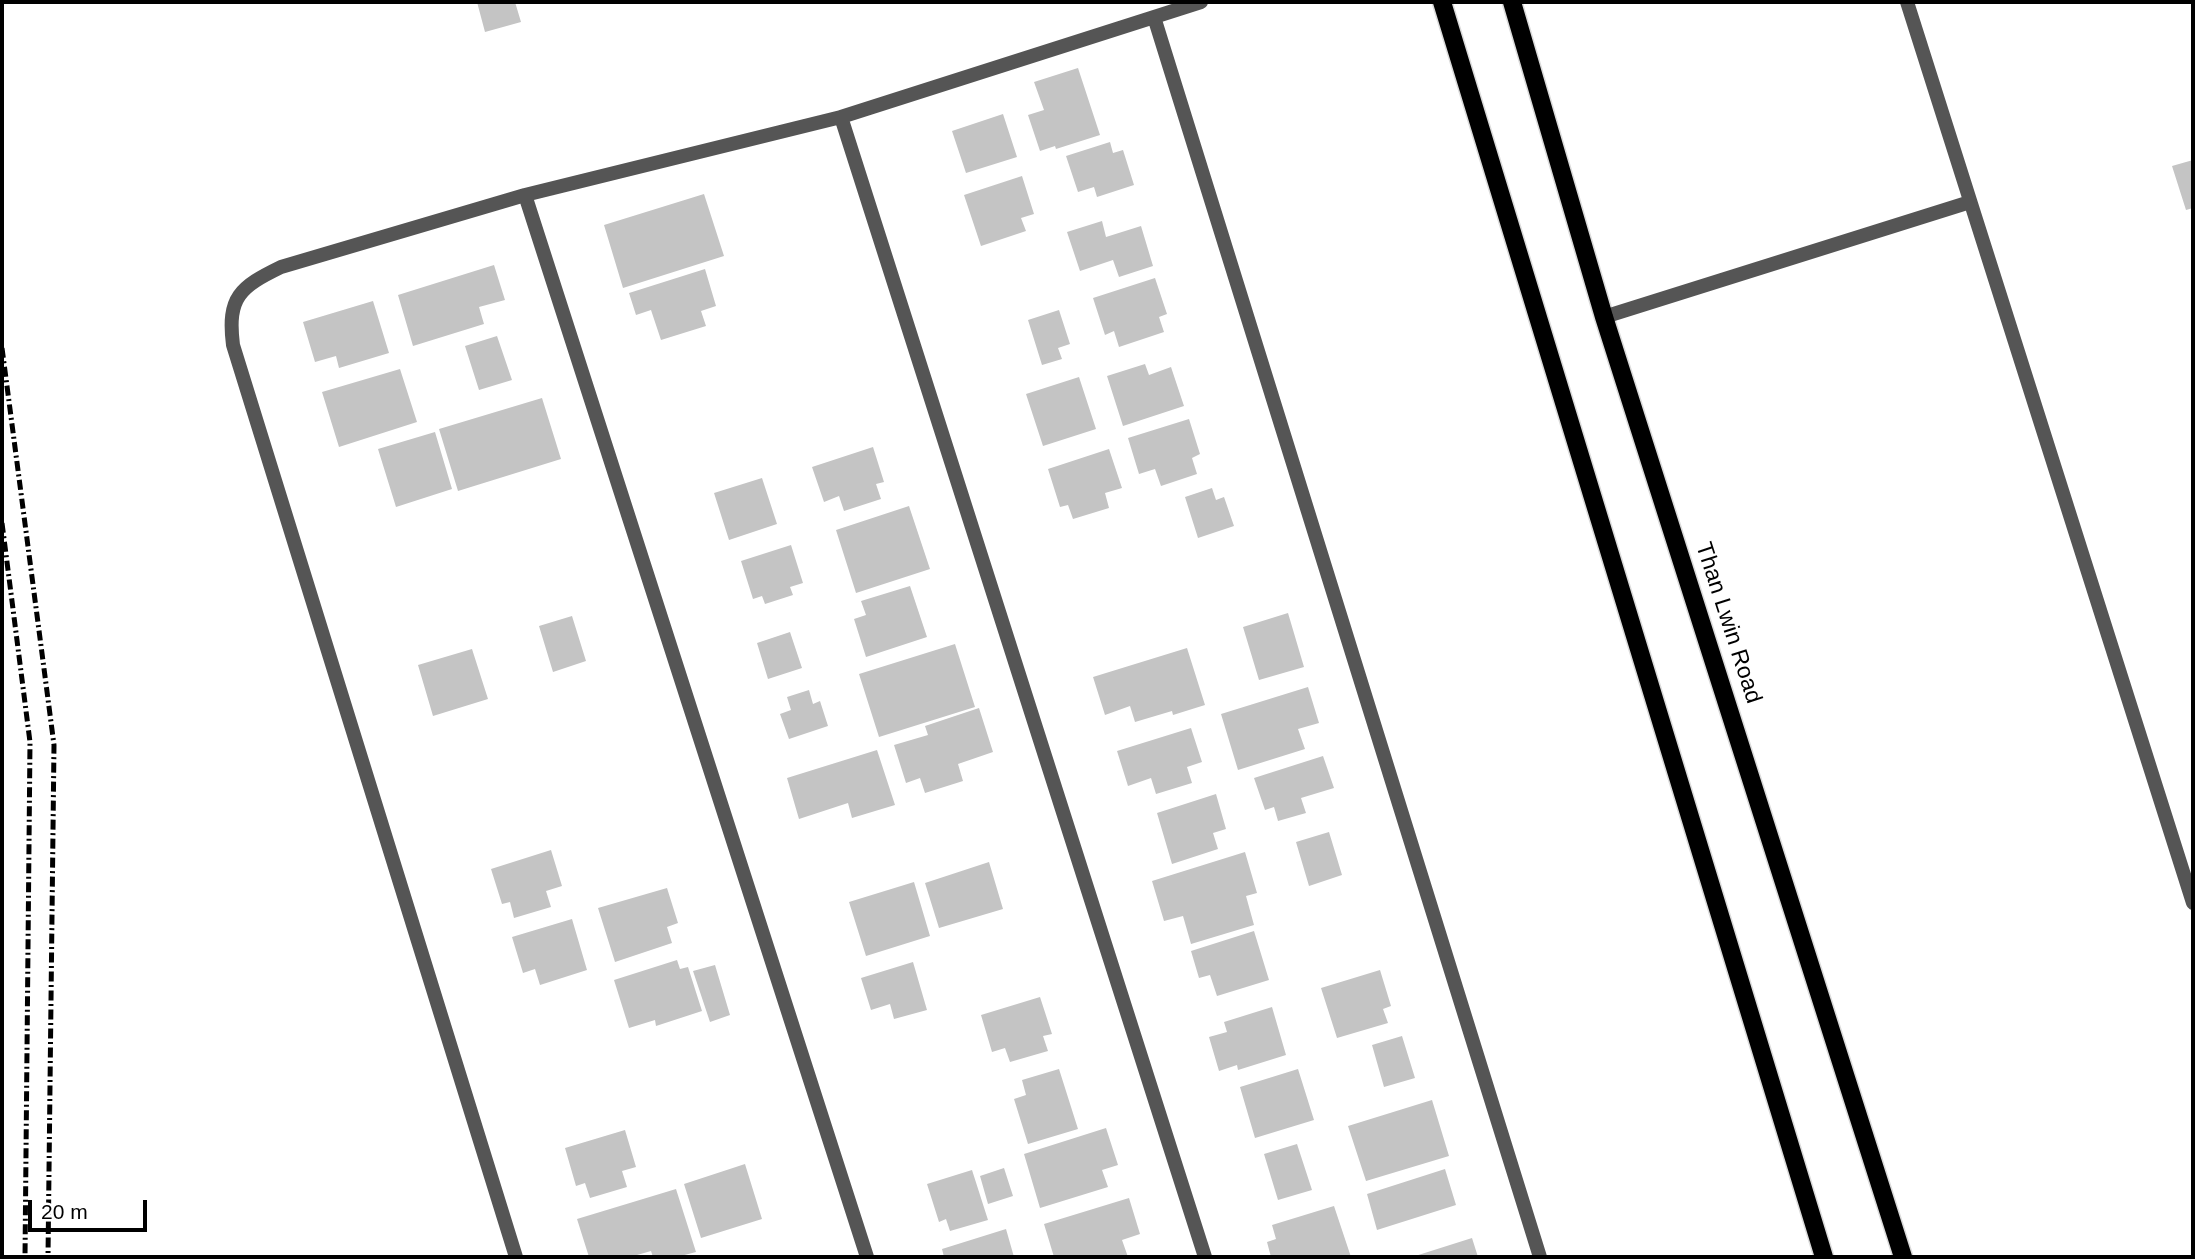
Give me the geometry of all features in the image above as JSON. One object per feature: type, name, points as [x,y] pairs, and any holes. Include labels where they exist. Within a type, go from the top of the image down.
[{"type":"main road","points":[[1442,2],[1824,1257]]},
{"type":"main road","name":"Than Lwin Road","points":[[1512,2],[1604,317],[1902,1257]]},
{"type":"street","points":[[516,1257],[237,358],[230,320],[238,295],[256,279],[281,267],[525,195],[841,117],[1201,2]]},
{"type":"street","points":[[1907,2],[2193,903]]},
{"type":"street","points":[[1154,17],[1540,1257]]},
{"type":"street","points":[[841,117],[1205,1257]]},
{"type":"street","points":[[525,195],[867,1257]]},
{"type":"street","points":[[1604,317],[1970,202]]},
{"type":"building","points":[[477,2],[515,2],[521,22],[485,32]]},
{"type":"building","points":[[1078,68],[1100,135],[1056,149],[1055,146],[1040,151],[1028,115],[1044,110],[1034,82]]},
{"type":"building","points":[[1003,114],[1017,157],[966,173],[952,131]]},
{"type":"building","points":[[1110,142],[1113,153],[1123,150],[1134,185],[1097,197],[1094,187],[1078,192],[1066,156]]},
{"type":"building","points":[[2193,160],[2193,208],[2186,210],[2172,166]]},
{"type":"building","points":[[1022,176],[1034,214],[1021,218],[1026,231],[981,246],[964,195]]},
{"type":"building","points":[[704,194],[724,256],[623,288],[604,225]]},
{"type":"building","points":[[1102,221],[1106,237],[1141,226],[1153,266],[1119,277],[1113,260],[1080,271],[1067,232]]},
{"type":"building","points":[[494,265],[505,300],[479,307],[484,324],[413,346],[398,295]]},
{"type":"building","points":[[705,269],[716,306],[701,311],[706,326],[661,340],[651,310],[636,315],[629,293]]},
{"type":"building","points":[[1155,278],[1167,314],[1159,317],[1164,332],[1119,347],[1114,331],[1105,335],[1093,298]]},
{"type":"building","points":[[373,301],[389,353],[339,368],[336,356],[315,362],[303,322]]},
{"type":"building","points":[[1059,310],[1070,344],[1058,348],[1062,359],[1042,365],[1028,320]]},
{"type":"building","points":[[497,336],[512,380],[479,390],[465,346]]},
{"type":"building","points":[[1145,364],[1149,375],[1171,367],[1184,406],[1123,426],[1107,376]]},
{"type":"building","points":[[400,369],[417,422],[339,447],[322,392]]},
{"type":"building","points":[[1079,377],[1096,429],[1043,446],[1026,394]]},
{"type":"building","points":[[542,398],[561,459],[458,491],[439,429]]},
{"type":"building","points":[[1189,419],[1200,454],[1192,458],[1197,474],[1161,486],[1155,469],[1139,474],[1128,438]]},
{"type":"building","points":[[435,432],[452,489],[396,507],[378,449]]},
{"type":"building","points":[[873,447],[884,482],[876,484],[881,499],[844,511],[839,496],[824,502],[812,467]]},
{"type":"building","points":[[1109,449],[1122,488],[1105,493],[1109,508],[1073,519],[1068,505],[1060,507],[1048,469]]},
{"type":"building","points":[[762,478],[777,524],[729,540],[714,493]]},
{"type":"building","points":[[1212,488],[1216,500],[1224,497],[1234,526],[1198,538],[1185,497]]},
{"type":"building","points":[[909,506],[930,569],[856,593],[836,530]]},
{"type":"building","points":[[791,545],[803,583],[790,587],[793,595],[765,604],[762,596],[753,599],[741,561]]},
{"type":"building","points":[[910,586],[927,637],[866,657],[854,619],[866,615],[861,601]]},
{"type":"building","points":[[1288,613],[1304,667],[1259,680],[1243,627]]},
{"type":"building","points":[[572,616],[586,661],[553,672],[539,626]]},
{"type":"building","points":[[790,632],[802,668],[768,679],[757,643]]},
{"type":"building","points":[[955,644],[975,707],[879,737],[859,674]]},
{"type":"building","points":[[1187,648],[1205,705],[1173,715],[1172,711],[1135,722],[1130,706],[1105,715],[1093,677]]},
{"type":"building","points":[[472,649],[488,699],[433,716],[418,665]]},
{"type":"building","points":[[1308,687],[1319,723],[1298,729],[1305,749],[1238,770],[1221,714]]},
{"type":"building","points":[[809,690],[813,704],[820,701],[828,726],[789,739],[780,714],[791,710],[787,697]]},
{"type":"building","points":[[979,708],[993,752],[958,764],[963,781],[925,793],[920,778],[906,783],[894,745],[928,735],[925,726]]},
{"type":"building","points":[[1191,728],[1202,762],[1187,767],[1192,783],[1156,794],[1151,778],[1128,786],[1117,751]]},
{"type":"building","points":[[877,750],[895,805],[852,818],[848,803],[799,819],[787,778]]},
{"type":"building","points":[[1323,756],[1334,788],[1301,798],[1306,813],[1278,821],[1274,807],[1265,810],[1254,778]]},
{"type":"building","points":[[1216,794],[1226,829],[1213,833],[1218,849],[1172,864],[1157,813]]},
{"type":"building","points":[[1329,832],[1342,875],[1309,886],[1296,842]]},
{"type":"building","points":[[551,850],[562,886],[546,891],[551,907],[514,918],[510,902],[502,904],[491,869]]},
{"type":"building","points":[[1245,852],[1257,893],[1246,896],[1254,925],[1191,944],[1183,916],[1164,921],[1152,881]]},
{"type":"building","points":[[989,862],[1003,909],[939,928],[925,883]]},
{"type":"building","points":[[914,882],[930,936],[866,956],[849,902]]},
{"type":"building","points":[[667,888],[678,923],[667,927],[672,943],[615,962],[598,908]]},
{"type":"building","points":[[572,919],[587,970],[540,985],[535,969],[523,973],[512,937]]},
{"type":"building","points":[[1254,931],[1269,980],[1217,996],[1210,975],[1199,978],[1191,951]]},
{"type":"building","points":[[677,960],[680,969],[688,967],[702,1011],[656,1026],[655,1020],[629,1028],[614,980]]},
{"type":"building","points":[[913,962],[927,1010],[894,1019],[890,1004],[871,1010],[861,978]]},
{"type":"building","points":[[715,965],[730,1015],[710,1022],[693,971]]},
{"type":"building","points":[[1380,970],[1391,1006],[1383,1009],[1388,1023],[1337,1038],[1321,988]]},
{"type":"building","points":[[1040,997],[1052,1034],[1043,1036],[1048,1051],[1010,1062],[1005,1048],[992,1052],[981,1015]]},
{"type":"building","points":[[1272,1007],[1286,1055],[1238,1070],[1237,1065],[1219,1071],[1209,1037],[1227,1032],[1224,1022]]},
{"type":"building","points":[[1402,1036],[1415,1078],[1384,1087],[1372,1045]]},
{"type":"building","points":[[1059,1069],[1078,1129],[1028,1144],[1014,1099],[1026,1095],[1022,1080]]},
{"type":"building","points":[[1298,1069],[1314,1120],[1255,1138],[1240,1087]]},
{"type":"building","points":[[1432,1100],[1449,1156],[1366,1181],[1348,1126]]},
{"type":"building","points":[[1106,1128],[1118,1165],[1102,1170],[1108,1187],[1040,1208],[1024,1154]]},
{"type":"building","points":[[625,1130],[636,1167],[622,1171],[627,1187],[590,1198],[585,1183],[576,1186],[565,1148]]},
{"type":"building","points":[[1297,1144],[1312,1190],[1278,1200],[1264,1154]]},
{"type":"building","points":[[745,1164],[762,1219],[701,1238],[684,1184]]},
{"type":"building","points":[[1004,1168],[1013,1196],[988,1204],[980,1176]]},
{"type":"building","points":[[1445,1169],[1456,1205],[1377,1230],[1367,1194]]},
{"type":"building","points":[[972,1170],[988,1220],[950,1231],[946,1219],[939,1222],[927,1184]]},
{"type":"building","points":[[676,1189],[696,1252],[677,1257],[653,1257],[651,1251],[630,1257],[589,1257],[577,1219]]},
{"type":"building","points":[[1129,1198],[1140,1234],[1122,1240],[1128,1257],[1054,1257],[1044,1224]]},
{"type":"building","points":[[1334,1206],[1351,1257],[1271,1257],[1267,1242],[1276,1239],[1272,1225]]},
{"type":"building","points":[[1006,1229],[1014,1257],[944,1257],[942,1249]]},
{"type":"building","points":[[1472,1238],[1478,1257],[1412,1257]]},
{"type":"railway","points":[[2,348],[54,745],[48,1257]]},
{"type":"railway","points":[[2,523],[30,742],[25,1257]]}]
